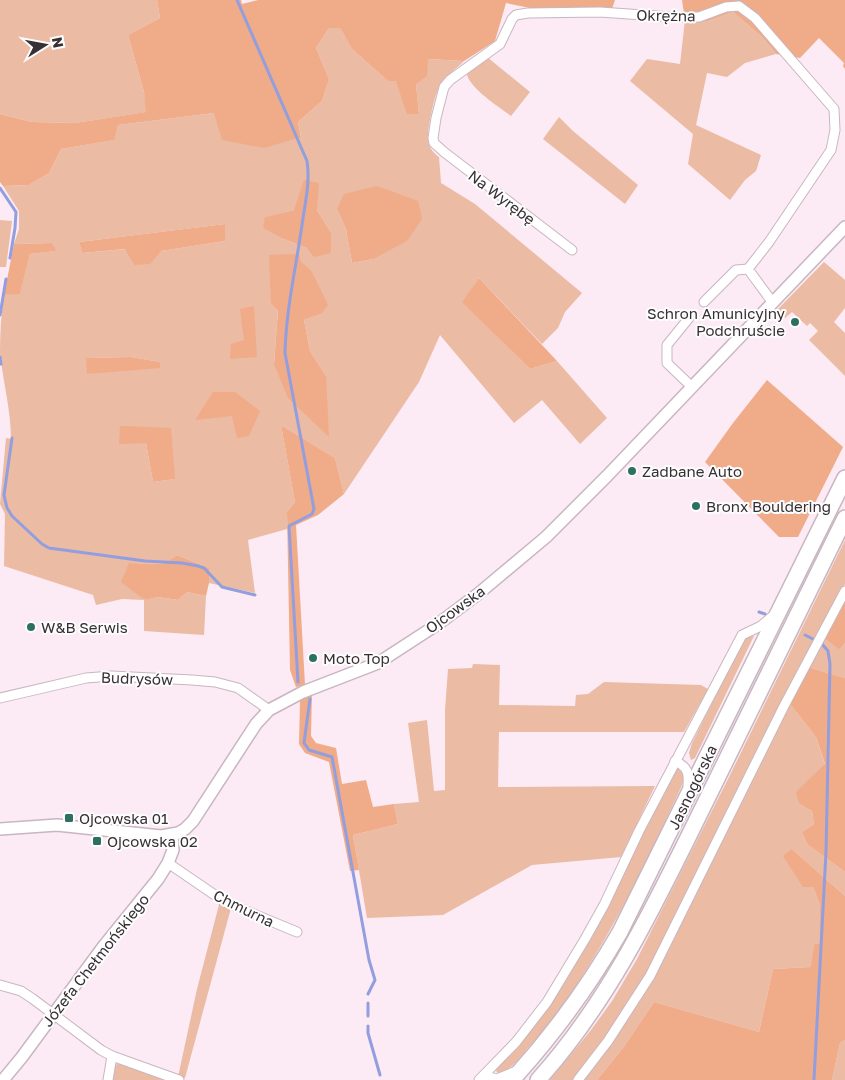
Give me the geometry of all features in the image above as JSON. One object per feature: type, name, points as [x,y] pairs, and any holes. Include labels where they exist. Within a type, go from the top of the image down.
[{"type":"main road","name":"Jasnogórska","points":[[512,1080],[526,1066],[569,1013],[607,954],[631,912],[845,478]]},
{"type":"main road","name":"Jasnogórska","points":[[538,1080],[567,1045],[604,994],[644,925],[845,518]]},
{"type":"street","name":"Okrężna","points":[[434,142],[436,118],[444,86],[500,44],[512,19],[516,16],[528,13],[600,12],[672,18],[700,16],[739,6],[755,18],[834,109],[835,130],[830,150],[769,242],[748,269],[736,270],[704,302]]},
{"type":"street","name":"Na Wyrębę","points":[[434,142],[444,152],[572,250]]},
{"type":"street","name":"Ojcowska","points":[[172,835],[182,831],[193,821],[256,724],[269,710],[303,692],[378,663],[438,624],[478,594],[546,537],[607,476],[845,227]]},
{"type":"street","points":[[748,269],[773,303]]},
{"type":"street","points":[[688,318],[667,345],[666,363],[692,387]]},
{"type":"street","points":[[578,1080],[608,1041],[650,976],[776,722],[845,591]]},
{"type":"street","points":[[482,1078],[516,1042],[547,1002],[604,905],[635,839],[742,635],[755,629],[778,612]]},
{"type":"street","name":"Budrysów","points":[[0,698],[86,678],[112,676],[215,682],[238,688],[269,710]]},
{"type":"street","points":[[675,761],[687,769],[689,776],[687,798]]},
{"type":"street","points":[[0,829],[57,825],[149,835],[172,835]]},
{"type":"street","name":"Józefa Chełmońskiego","points":[[3,1080],[103,947],[158,879],[168,863],[174,846],[172,835]]},
{"type":"street","name":"Chmurna","points":[[168,863],[225,902],[297,932]]},
{"type":"street","points":[[0,985],[33,998],[101,1050],[112,1056],[179,1080]]},
{"type":"street","points":[[108,1080],[112,1056]]},
{"type":"street","points":[[482,1078],[501,1078],[526,1066]]},
{"type":"shaded area","points":[[0,0],[157,0],[160,18],[128,35],[144,92],[147,112],[75,123],[32,122],[0,114]]},
{"type":"shaded area","points":[[157,0],[241,0],[242,4],[258,0],[615,0],[612,9],[530,8],[506,3],[495,41],[464,61],[428,59],[427,76],[416,84],[419,114],[407,114],[396,81],[388,81],[352,49],[340,28],[329,28],[316,48],[329,79],[322,101],[298,122],[301,137],[264,148],[222,140],[214,113],[118,125],[114,140],[61,149],[49,173],[29,185],[3,186],[0,182],[0,114],[32,122],[75,123],[146,112],[144,92],[128,35],[160,18]]},
{"type":"shaded area","points":[[682,0],[845,0],[845,69],[844,63],[819,38],[800,58],[776,54],[762,37],[733,12],[708,21],[685,20]]},
{"type":"shaded area","points":[[733,12],[762,37],[776,54],[745,63],[727,77],[707,73],[696,125],[761,155],[756,171],[745,180],[730,200],[688,164],[693,134],[630,81],[647,59],[680,64],[685,20],[708,21]]},
{"type":"shaded area","points":[[329,28],[340,28],[352,49],[388,81],[396,81],[419,114],[416,84],[428,59],[464,61],[441,83],[435,98],[430,122],[428,141],[429,146],[439,157],[441,183],[475,204],[582,293],[565,312],[558,328],[542,344],[479,278],[463,302],[530,369],[557,361],[607,418],[580,444],[542,400],[514,423],[440,335],[419,382],[344,494],[335,458],[281,425],[295,502],[287,512],[287,529],[248,540],[255,593],[209,583],[209,568],[177,555],[163,564],[129,563],[144,600],[122,599],[96,605],[93,595],[4,566],[5,514],[0,504],[6,438],[11,439],[10,417],[0,353],[4,295],[20,293],[30,254],[55,251],[52,243],[14,244],[19,229],[19,211],[3,186],[29,185],[49,173],[61,149],[113,140],[118,125],[214,113],[301,136],[298,122],[322,101],[329,79],[316,48]],"holes":[[[337,209],[373,259],[352,263],[346,229]],[[294,210],[317,210],[331,233],[307,248],[284,239],[266,217]],[[225,224],[225,241],[161,251],[134,265],[126,249],[82,253],[79,242]],[[301,263],[311,270],[321,314],[304,320],[310,351],[326,376],[274,364],[278,309]],[[131,357],[160,362],[87,374],[87,358]],[[146,443],[174,479],[153,482]]]},
{"type":"shaded area","points":[[487,57],[530,92],[511,116],[480,92],[467,75],[469,71]]},
{"type":"shaded area","points":[[559,117],[638,185],[625,204],[543,139]]},
{"type":"shaded area","points":[[304,180],[319,183],[317,210],[331,233],[331,253],[314,257],[307,248],[263,228],[265,217],[294,210]]},
{"type":"shaded area","points":[[377,186],[418,201],[422,219],[407,241],[373,259],[352,263],[346,229],[337,209],[344,194]]},
{"type":"shaded area","points":[[0,220],[12,221],[6,267],[0,267]]},
{"type":"shaded area","points":[[225,224],[225,241],[161,251],[150,264],[134,265],[125,249],[82,253],[79,242]]},
{"type":"shaded area","points":[[52,243],[56,251],[30,254],[20,294],[4,295],[14,244]]},
{"type":"shaded area","points":[[299,254],[301,262],[311,270],[328,305],[321,314],[304,320],[310,351],[326,376],[329,437],[288,398],[274,364],[278,310],[271,303],[269,255]]},
{"type":"shaded area","points":[[824,262],[845,280],[845,308],[834,322],[845,333],[845,376],[809,340],[818,331],[810,323],[807,326],[792,312],[785,318],[777,310]]},
{"type":"shaded area","points":[[479,278],[557,361],[530,369],[462,302]]},
{"type":"shaded area","points":[[254,306],[257,357],[230,359],[231,344],[244,340],[240,309]]},
{"type":"shaded area","points":[[131,357],[160,362],[160,368],[87,374],[86,358]]},
{"type":"shaded area","points":[[767,380],[843,447],[798,537],[779,537],[705,462]]},
{"type":"shaded area","points":[[213,392],[235,392],[260,411],[249,436],[237,438],[232,416],[195,420]]},
{"type":"shaded area","points":[[281,425],[335,458],[344,494],[318,515],[296,525],[305,685],[296,687],[290,670],[287,512],[295,502]]},
{"type":"shaded area","points":[[120,426],[171,428],[175,479],[153,482],[146,443],[119,444]]},
{"type":"shaded area","points":[[845,540],[845,584],[785,697],[660,952],[607,1037],[573,1080],[550,1080],[612,1001],[637,959]]},
{"type":"shaded area","points":[[177,555],[209,568],[209,583],[206,596],[187,592],[178,600],[158,597],[145,600],[121,582],[129,563],[163,564]]},
{"type":"shaded area","points":[[187,592],[206,596],[204,635],[144,631],[144,600],[158,597],[178,600]]},
{"type":"shaded area","points":[[845,599],[845,643],[839,649],[824,638]]},
{"type":"shaded area","points":[[754,636],[695,758],[691,760],[689,753],[692,743],[743,641],[748,637]]},
{"type":"shaded area","points":[[824,638],[839,648],[845,643],[845,678],[808,667]]},
{"type":"shaded area","points":[[473,664],[500,665],[499,705],[575,706],[576,695],[588,694],[604,682],[701,685],[708,689],[684,732],[499,732],[498,787],[655,786],[621,857],[532,865],[443,915],[367,918],[353,835],[398,824],[394,804],[419,802],[408,723],[427,720],[434,791],[445,790],[445,710],[448,669],[472,668]]},
{"type":"shaded area","points":[[808,667],[845,678],[845,872],[807,844],[802,832],[814,824],[812,811],[799,804],[796,792],[825,764],[816,737],[790,704]]},
{"type":"shaded area","points":[[312,692],[311,736],[316,743],[336,748],[342,784],[366,780],[373,807],[394,804],[398,824],[353,835],[359,870],[350,871],[329,762],[305,753],[299,744],[300,700]]},
{"type":"shaded area","points":[[790,704],[816,737],[825,765],[797,792],[799,804],[812,811],[814,824],[802,832],[807,844],[845,872],[845,896],[792,849],[813,887],[820,905],[820,943],[814,944],[812,967],[773,969],[759,1032],[654,1002],[623,1048],[597,1080],[583,1080],[614,1040],[643,996],[665,957]]},
{"type":"shaded area","points":[[677,768],[684,772],[683,783],[651,852],[595,956],[551,1021],[514,1064],[507,1070],[498,1073],[496,1071],[497,1068],[514,1050],[636,847]]},
{"type":"shaded area","points":[[792,849],[845,896],[845,1040],[840,1043],[832,1080],[597,1080],[623,1048],[654,1002],[759,1032],[773,969],[811,967],[814,944],[820,943],[820,905],[813,887],[803,887],[783,856]]},
{"type":"shaded area","points":[[220,901],[231,908],[185,1078],[178,1077],[197,989]]},
{"type":"shaded area","points":[[845,1040],[845,1080],[832,1080],[840,1043]]},
{"type":"shaded area","points":[[119,1063],[164,1080],[112,1080],[113,1067]]},
{"type":"waterway","points":[[237,0],[307,161],[308,168],[308,182],[290,302],[285,353],[314,509],[312,514],[289,526],[298,682]]},
{"type":"waterway","points":[[0,188],[16,212],[10,258]]},
{"type":"waterway","points":[[0,315],[6,279]]},
{"type":"waterway","points":[[0,357],[1,364]]},
{"type":"waterway","points":[[12,438],[4,495],[7,508],[12,516],[42,544],[49,548],[198,566],[204,568],[222,587],[255,595]]},
{"type":"waterway","points":[[759,612],[765,614]]},
{"type":"waterway","points":[[805,635],[813,639]]},
{"type":"waterway","points":[[814,1080],[826,852],[830,664],[828,651],[822,644]]},
{"type":"waterway","points":[[310,699],[304,743],[309,750],[332,757],[369,960],[375,980],[368,994]]},
{"type":"waterway","points":[[368,1003],[368,1016]]},
{"type":"waterway","points":[[368,1026],[368,1033],[380,1075]]},
{"type":"place","name":"Schron Amunicyjny Podchruście","points":[[795,322]]},
{"type":"place","name":"Zadbane Auto","points":[[632,471]]},
{"type":"place","name":"Bronx Bouldering","points":[[696,506]]},
{"type":"place","name":"W&B Serwis","points":[[31,627]]},
{"type":"place","name":"Moto Top","points":[[313,658]]},
{"type":"place","name":"Ojcowska 01","points":[[69,818]]},
{"type":"place","name":"Ojcowska 02","points":[[97,841]]}]
